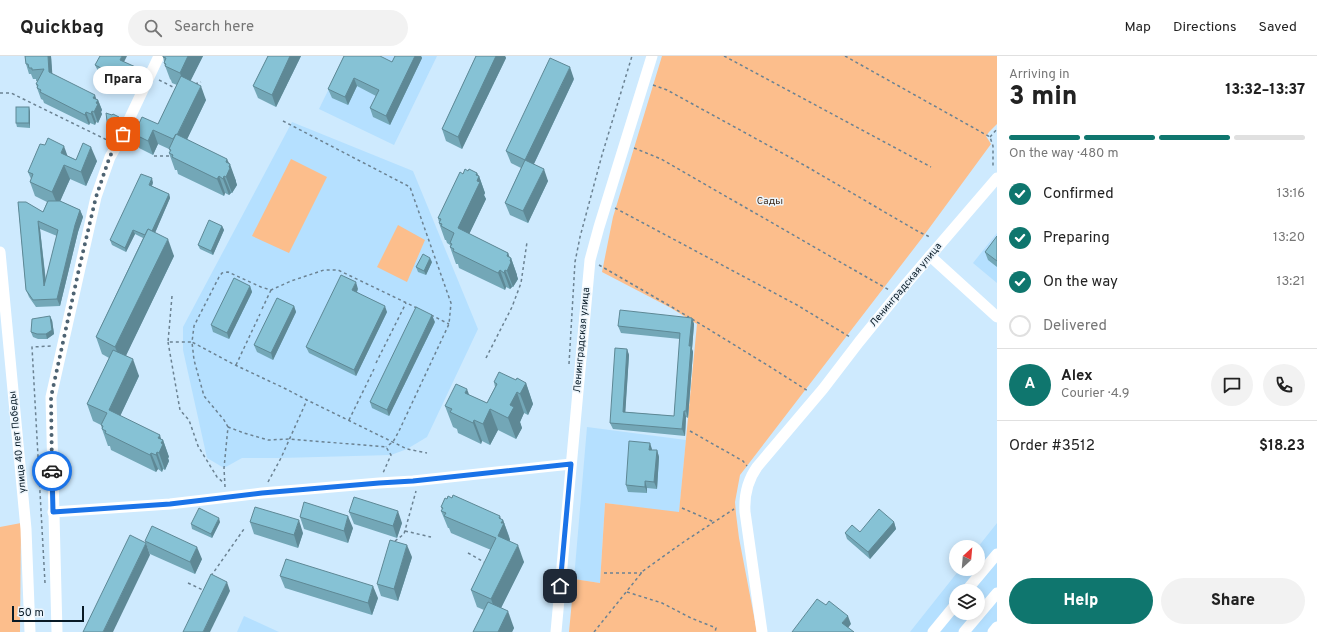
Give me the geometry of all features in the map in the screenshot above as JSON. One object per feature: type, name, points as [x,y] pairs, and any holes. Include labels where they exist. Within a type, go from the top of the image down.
[{"type":"street","points":[[57,632],[51,397],[96,197],[110,156],[117,145],[159,56]]},
{"type":"street","name":"Ленинградская улица","points":[[556,632],[590,260],[606,203],[652,56]]},
{"type":"street","name":"Ленинградская улица","points":[[762,632],[744,503],[747,483],[752,474],[816,397],[897,295],[995,180]]},
{"type":"street","name":"улица 40 лет Победы","points":[[0,252],[25,513],[30,632]]},
{"type":"street","points":[[933,252],[997,317]]},
{"type":"street","points":[[53,512],[170,504],[262,493],[419,481],[571,464]]},
{"type":"street","points":[[972,584],[997,554]]},
{"type":"street","points":[[964,632],[997,592]]},
{"type":"street","points":[[932,632],[949,612]]},
{"type":"street","points":[[993,632],[997,627]]},
{"type":"path","points":[[724,56],[931,167]]},
{"type":"path","points":[[845,56],[990,137],[993,146],[995,180]]},
{"type":"path","points":[[150,75],[181,90]]},
{"type":"path","points":[[644,81],[667,90],[804,165],[928,236],[933,252]]},
{"type":"path","points":[[194,84],[201,82]]},
{"type":"path","points":[[0,93],[11,93],[117,145]]},
{"type":"path","points":[[228,427],[268,440],[290,439],[386,447],[393,442],[399,431],[449,324],[451,303],[410,187],[283,121]]},
{"type":"path","points":[[990,137],[997,128]]},
{"type":"path","points":[[624,144],[661,159],[897,295]]},
{"type":"path","points":[[154,156],[173,156]]},
{"type":"path","points":[[606,203],[797,305],[859,342]]},
{"type":"path","points":[[486,358],[512,307],[521,283],[527,242]]},
{"type":"path","points":[[590,260],[711,330],[816,397]]},
{"type":"path","points":[[226,497],[224,468],[228,427],[204,396],[194,360],[192,342],[194,326],[222,273],[228,272],[260,287],[271,290],[291,281],[324,270],[338,270],[420,310]]},
{"type":"path","points":[[262,309],[271,290]]},
{"type":"path","points":[[172,296],[168,342],[180,410],[189,420],[198,446],[218,478],[225,484]]},
{"type":"path","points":[[376,363],[406,303]]},
{"type":"path","points":[[428,313],[449,324]]},
{"type":"path","points":[[235,365],[260,314]]},
{"type":"path","points":[[168,342],[192,342],[235,365],[407,450],[427,453]]},
{"type":"path","points":[[45,584],[32,347],[54,345]]},
{"type":"path","points":[[349,420],[374,369]]},
{"type":"path","points":[[262,493],[281,458],[307,400]]},
{"type":"path","points":[[690,431],[742,461],[749,468],[752,474]]},
{"type":"path","points":[[379,483],[391,455],[386,447]]},
{"type":"path","points":[[390,543],[394,542],[404,534],[419,481]]},
{"type":"path","points":[[594,632],[642,573],[685,541],[744,503]]},
{"type":"path","points":[[682,508],[714,522]]},
{"type":"path","points":[[210,578],[244,529]]},
{"type":"path","points":[[404,531],[431,537]]},
{"type":"path","points":[[468,553],[484,562]]},
{"type":"path","points":[[604,573],[642,573]]},
{"type":"path","points":[[188,583],[203,590]]},
{"type":"path","points":[[627,592],[662,603],[691,618],[716,628],[715,632]]},
{"type":"shaded area","points":[[345,56],[437,56],[394,145],[319,109]]},
{"type":"shaded area","points":[[292,122],[413,171],[478,329],[427,437],[407,449],[391,455],[242,458],[224,468],[207,458],[183,350],[183,327]]},
{"type":"shaded area","points":[[997,233],[997,283],[973,263]]},
{"type":"shaded area","points":[[587,427],[686,440],[679,513],[605,503],[600,583],[574,579]]},
{"type":"shaded area","points":[[997,523],[997,632],[910,632],[954,576],[985,576],[985,540],[984,540]]},
{"type":"shaded area","points":[[244,616],[279,632],[237,632]]},
{"type":"green space","name":"Сады","points":[[662,56],[997,56],[997,124],[986,136],[991,144],[922,238],[740,475],[735,502],[736,514],[739,538],[757,632],[569,632],[574,579],[600,583],[605,503],[679,512],[697,324],[671,308],[602,272],[613,217]]},
{"type":"green space","points":[[291,159],[327,177],[289,253],[252,236]]},
{"type":"green space","points":[[398,225],[425,240],[407,282],[377,267]]},
{"type":"green space","points":[[21,523],[20,632],[0,632],[0,527]]},
{"type":"building","points":[[25,56],[48,56],[49,72],[95,95],[93,98],[98,100],[96,103],[98,104],[94,112],[92,111],[91,114],[86,112],[85,115],[40,92],[41,90],[37,88],[38,85],[36,84],[44,69],[32,70],[32,68],[29,68],[28,64],[26,64]]},
{"type":"building","points":[[100,56],[122,56],[120,60],[140,69],[134,82],[95,65]]},
{"type":"building","points":[[163,56],[188,56],[180,73],[165,66],[166,64],[164,63],[166,58]]},
{"type":"building","points":[[268,56],[290,56],[272,95],[253,86]]},
{"type":"building","points":[[344,56],[380,56],[392,62],[395,56],[415,56],[386,116],[370,108],[379,90],[354,78],[345,97],[328,89]]},
{"type":"building","points":[[476,56],[496,56],[458,137],[442,129]]},
{"type":"building","points":[[550,58],[570,67],[525,160],[506,151]]},
{"type":"building","points":[[181,76],[201,86],[177,135],[176,134],[173,139],[153,130],[148,141],[134,134],[142,117],[158,124]]},
{"type":"building","points":[[16,107],[29,107],[29,123],[16,123]]},
{"type":"building","points":[[106,113],[119,117],[112,131],[108,129]]},
{"type":"building","points":[[176,134],[227,159],[226,162],[230,164],[230,168],[226,177],[224,176],[223,179],[219,176],[217,179],[172,157],[173,155],[169,153],[171,150],[169,149]]},
{"type":"building","points":[[48,138],[64,146],[61,153],[76,160],[83,143],[91,147],[81,172],[64,165],[52,192],[30,182],[33,174],[28,172],[40,144],[45,145]]},
{"type":"building","points":[[525,160],[544,169],[523,211],[505,203]]},
{"type":"building","points":[[465,169],[468,171],[469,169],[477,173],[476,175],[479,176],[477,181],[480,182],[458,228],[508,253],[507,256],[511,258],[511,262],[507,271],[505,270],[504,273],[500,270],[498,273],[453,251],[454,249],[450,247],[452,244],[450,243],[454,233],[441,226],[442,224],[439,223],[441,219],[438,218],[460,172],[463,174]]},
{"type":"building","points":[[141,174],[152,178],[149,185],[169,194],[152,231],[148,229],[145,235],[133,230],[125,248],[110,240]]},
{"type":"building","points":[[48,201],[60,201],[80,210],[57,299],[33,300],[26,290],[18,202],[26,202],[43,212]],"holes":[[[38,221],[58,230],[44,286]]]},
{"type":"building","points":[[209,220],[222,226],[211,251],[198,245]]},
{"type":"building","points":[[148,229],[168,239],[115,347],[96,337]]},
{"type":"building","points":[[997,236],[997,261],[985,252]]},
{"type":"building","points":[[423,254],[430,258],[424,271],[416,267]]},
{"type":"building","points":[[341,275],[356,282],[352,290],[385,306],[354,370],[306,347]]},
{"type":"building","points":[[234,278],[250,286],[227,333],[211,325]]},
{"type":"building","points":[[277,298],[294,306],[271,353],[254,345]]},
{"type":"building","points":[[416,307],[432,315],[387,410],[370,402]]},
{"type":"building","points":[[620,310],[692,318],[686,411],[684,411],[682,429],[610,423],[615,348],[627,349],[623,412],[674,416],[680,333],[618,326]]},
{"type":"building","points":[[50,316],[52,330],[46,334],[31,332],[32,319]]},
{"type":"building","points":[[113,350],[133,359],[109,410],[160,435],[158,438],[163,440],[161,443],[163,444],[159,453],[157,452],[156,455],[151,453],[150,455],[105,433],[106,431],[102,429],[103,426],[101,425],[107,413],[87,404]]},
{"type":"building","points":[[499,372],[516,380],[517,378],[526,383],[520,394],[517,392],[510,405],[514,407],[508,418],[490,409],[483,424],[474,420],[473,423],[450,412],[452,409],[445,406],[456,384],[467,389],[465,393],[487,403],[497,384],[494,382]]},
{"type":"building","points":[[629,441],[650,443],[649,450],[657,450],[654,482],[645,481],[645,487],[626,485]]},
{"type":"building","points":[[453,495],[500,516],[499,518],[503,520],[501,523],[504,523],[498,536],[518,545],[491,599],[471,590],[496,538],[444,516],[446,513],[441,511],[443,508],[441,507],[445,498],[447,499],[448,496],[452,498]]},
{"type":"building","points":[[354,497],[398,511],[393,526],[349,512]]},
{"type":"building","points":[[304,502],[348,516],[344,531],[300,517]]},
{"type":"building","points":[[255,507],[299,520],[294,535],[250,522]]},
{"type":"building","points":[[199,508],[219,518],[211,534],[191,524]]},
{"type":"building","points":[[879,509],[894,522],[868,552],[845,533],[852,525],[860,532]]},
{"type":"building","points":[[152,526],[197,547],[190,562],[145,541]]},
{"type":"building","points":[[130,535],[146,543],[103,632],[83,632]]},
{"type":"building","points":[[390,540],[407,545],[394,589],[377,584]]},
{"type":"building","points":[[286,559],[373,586],[368,603],[280,576]]},
{"type":"building","points":[[211,574],[227,582],[203,632],[183,632]]},
{"type":"building","points":[[817,599],[826,605],[829,601],[848,616],[842,623],[854,632],[792,632]]},
{"type":"building","points":[[488,602],[508,611],[498,632],[473,632]]},
{"type":"way so far","points":[[52,471],[51,397],[96,197],[110,156],[123,134]]},
{"type":"place","name":"Прага","points":[[123,134]]},
{"type":"route","points":[[52,471],[53,512],[170,504],[262,493],[413,481],[571,464],[560,586]]}]
